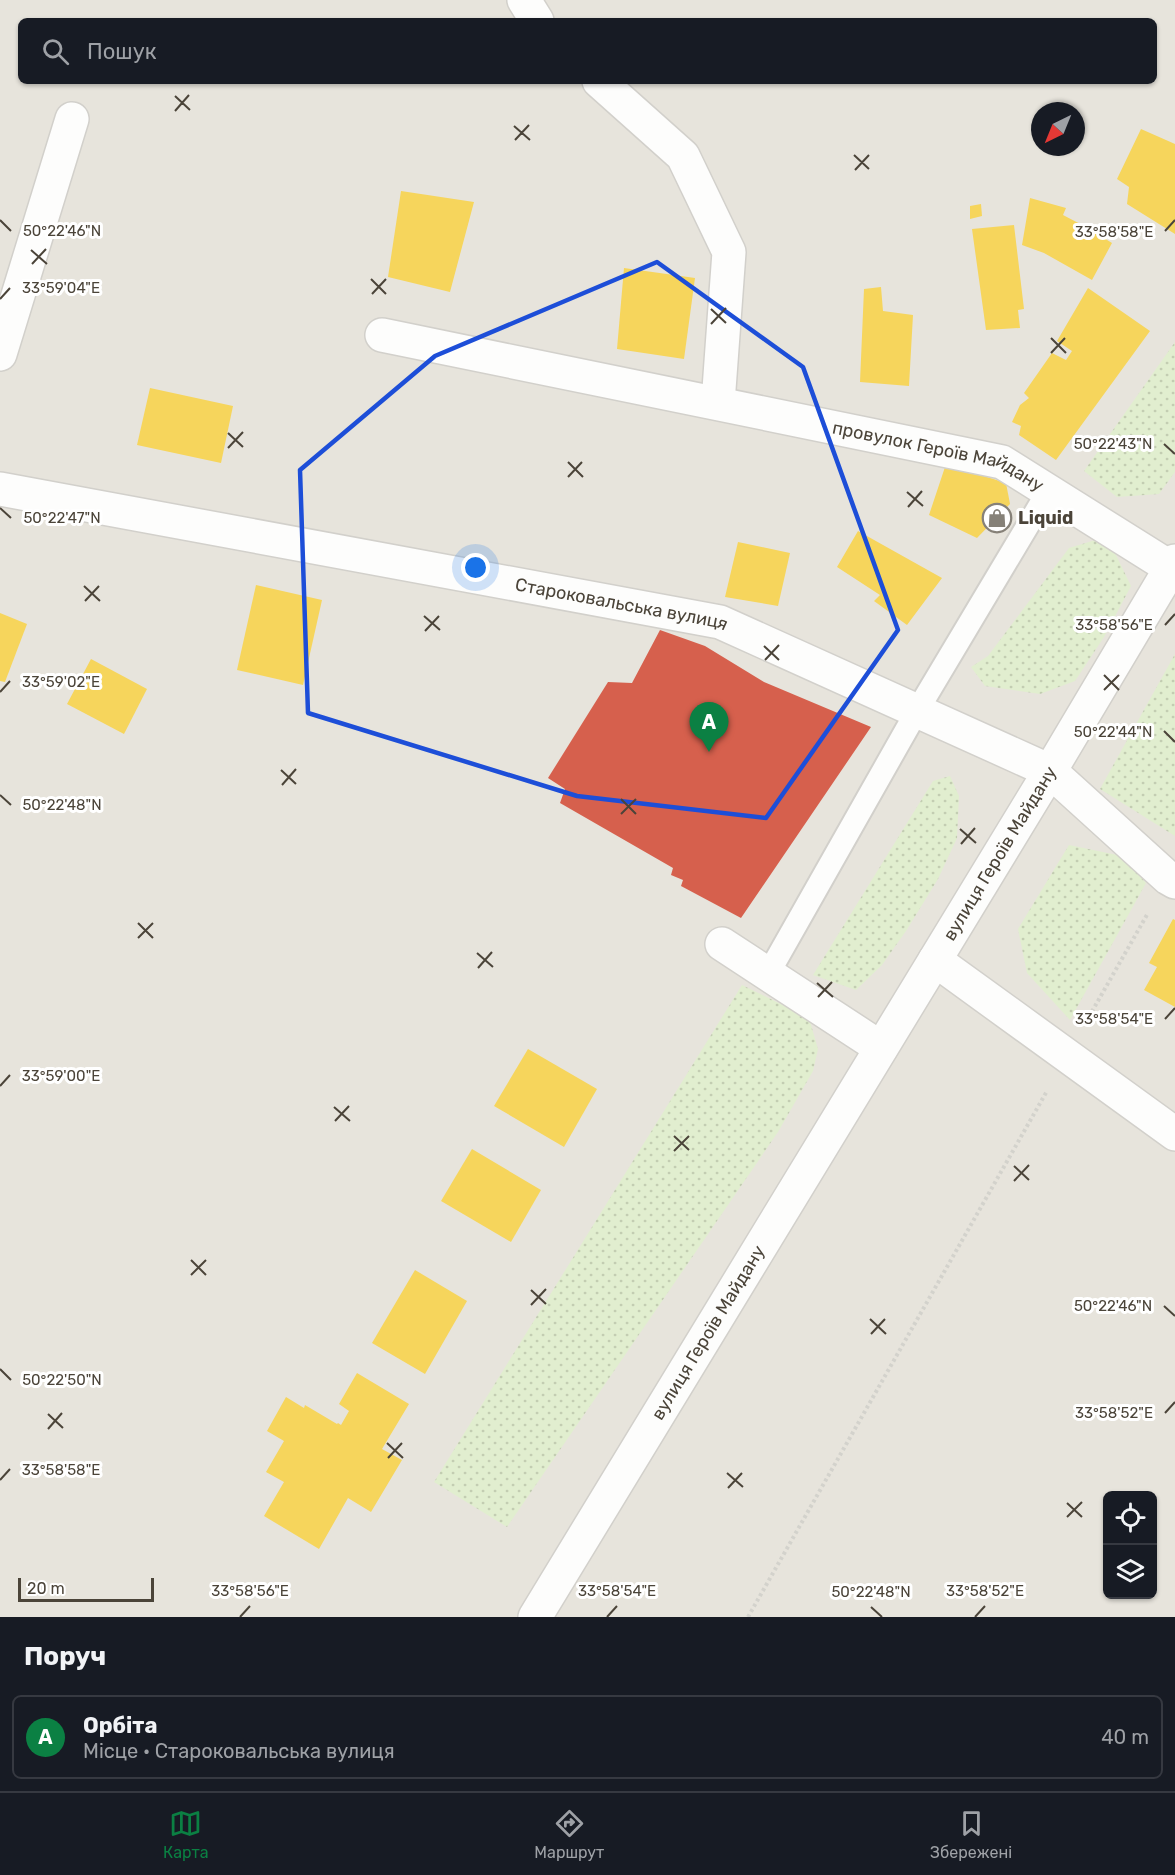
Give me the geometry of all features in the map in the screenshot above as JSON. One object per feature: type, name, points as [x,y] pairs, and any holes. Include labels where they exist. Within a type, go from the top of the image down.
[{"type":"street","points":[[524,0],[535,18]]},
{"type":"street","points":[[602,84],[683,156],[729,252],[718,403]]},
{"type":"street","points":[[0,354],[72,119]]},
{"type":"street","name":"провулок Героїв Майдану","points":[[382,335],[1002,462],[1173,564]]},
{"type":"street","name":"Староковальська вулиця","points":[[0,489],[720,622],[1050,771],[1171,880]]},
{"type":"street","name":"вулиця Героїв Майдану","points":[[535,1617],[1050,771],[1173,564]]},
{"type":"street","points":[[723,944],[881,1048]]},
{"type":"street","name":"вулиця Героїв Майдану","points":[[935,960],[1175,1134]]},
{"type":"lane","points":[[768,974],[917,711],[1048,490]]},
{"type":"path","points":[[748,1617],[1067,1056],[1171,880]]},
{"type":"highlighted area","points":[[657,262],[803,367],[898,630],[766,818],[577,796],[308,713],[300,470],[435,356]]},
{"type":"shaded area","points":[[0,0],[1175,0],[1175,1617],[0,1617]]},
{"type":"green space","points":[[1175,342],[1175,472],[1159,494],[1117,497],[1084,471]]},
{"type":"green space","points":[[1102,538],[1115,553],[1131,586],[1104,637],[1075,681],[1040,694],[985,686],[971,667],[988,656],[1069,548]]},
{"type":"green space","points":[[1175,654],[1175,836],[1100,789]]},
{"type":"green space","points":[[950,776],[959,796],[957,838],[938,879],[906,931],[882,965],[856,990],[813,975],[933,781]]},
{"type":"green space","points":[[1069,845],[1122,856],[1146,883],[1070,1020],[1027,973],[1018,929]]},
{"type":"green space","points":[[742,985],[809,1018],[818,1049],[813,1071],[778,1132],[507,1527],[434,1482]]},
{"type":"building: Житло","points":[[1141,129],[1175,144],[1175,234],[1127,204],[1129,187],[1117,179]]},
{"type":"building: Житло","points":[[401,191],[474,202],[450,292],[388,277]]},
{"type":"building: Житло","points":[[1030,198],[1066,208],[1063,215],[1112,243],[1092,280],[1044,253],[1022,245]]},
{"type":"building: Житло","points":[[981,204],[982,216],[970,219],[970,206]]},
{"type":"building: Житло","points":[[1014,225],[1024,309],[1018,310],[1020,328],[986,330],[972,229]]},
{"type":"building: Житло","points":[[624,268],[695,278],[684,359],[617,349]]},
{"type":"building: Житло","points":[[881,287],[883,311],[913,315],[909,386],[860,382],[864,289]]},
{"type":"building: Житло","points":[[1088,288],[1150,331],[1056,460],[1019,435],[1021,426],[1012,422],[1020,405],[1029,398],[1024,393],[1052,353],[1066,360],[1072,351],[1057,341]]},
{"type":"building: Житло","points":[[150,388],[233,406],[221,463],[137,445]]},
{"type":"building: Житло","points":[[946,464],[1006,483],[1010,504],[977,538],[929,515]]},
{"type":"building: Житло","points":[[858,531],[942,578],[907,625],[874,601],[880,595],[837,567]]},
{"type":"building: Житло","points":[[738,542],[790,553],[778,606],[725,597]]},
{"type":"building: Житло","points":[[256,585],[322,600],[303,685],[237,670]]},
{"type":"building: Житло","points":[[0,613],[27,624],[5,682],[0,681]]},
{"type":"building: Житло","points":[[91,659],[147,689],[124,734],[67,704]]},
{"type":"building: Житло","points":[[1173,919],[1175,920],[1175,1007],[1144,990],[1157,967],[1149,963]]},
{"type":"building: Житло","points":[[528,1049],[597,1089],[564,1147],[494,1106]]},
{"type":"building: Житло","points":[[472,1149],[541,1190],[511,1242],[441,1201]]},
{"type":"building: Житло","points":[[415,1270],[467,1301],[425,1374],[372,1343]]},
{"type":"building: Житло","points":[[357,1373],[409,1404],[382,1449],[402,1460],[371,1512],[348,1498],[319,1549],[264,1516],[284,1482],[266,1472],[284,1441],[267,1431],[286,1397],[341,1425],[349,1411],[339,1404]]},
{"type":"building: Торгівля","points":[[660,630],[705,646],[764,682],[871,727],[741,918],[681,886],[683,880],[671,875],[673,868],[560,803],[565,789],[548,778],[608,682],[632,683]]},
{"type":"place","name":"Liquid","points":[[997,518]]},
{"type":"place","name":"Орбіта","points":[[709,752]]}]
